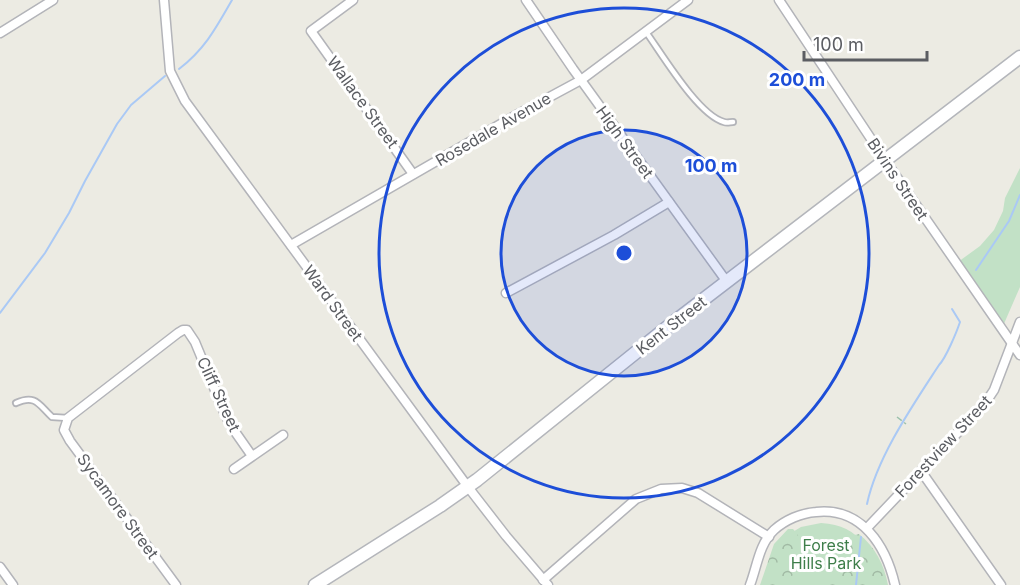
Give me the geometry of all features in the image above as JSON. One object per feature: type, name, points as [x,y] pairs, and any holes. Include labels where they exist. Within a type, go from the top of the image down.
[{"type":"street","points":[[0,33],[53,0]]},
{"type":"street","name":"Ward Street","points":[[164,0],[170,71],[197,118],[468,487],[546,582]]},
{"type":"street","name":"Wallace Street","points":[[353,0],[311,31],[413,174]]},
{"type":"street","name":"High Street","points":[[526,0],[727,282]]},
{"type":"street","name":"Rosedale Avenue","points":[[291,245],[581,80],[688,0]]},
{"type":"street","name":"Bivins Street","points":[[779,0],[885,160],[1020,355]]},
{"type":"street","name":"Kent Street","points":[[315,585],[468,487],[670,325],[1020,57]]},
{"type":"street","points":[[506,293],[669,202]]},
{"type":"street","name":"Forestview Street","points":[[867,528],[984,405],[994,390],[1020,322]]},
{"type":"street","name":"Cliff Street","points":[[67,421],[178,333],[187,330],[195,342],[227,419],[252,456]]},
{"type":"street","name":"Sycamore Street","points":[[67,421],[64,430],[70,441],[176,585]]},
{"type":"street","points":[[234,469],[283,435]]},
{"type":"street","points":[[921,471],[1001,585]]},
{"type":"street","points":[[546,582],[636,499],[661,489],[682,488],[698,493],[769,537]]},
{"type":"street","points":[[750,585],[761,552],[774,530],[800,515],[831,511],[846,516],[867,528],[885,553],[895,585]]},
{"type":"street","points":[[0,567],[13,585]]},
{"type":"lane","points":[[646,32],[696,101],[724,122],[733,122]]},
{"type":"lane","points":[[16,402],[37,401],[52,417],[67,421]]},
{"type":"path","points":[[897,417],[906,424]]},
{"type":"green space","points":[[1020,168],[1020,287],[1003,326],[958,262],[980,246],[994,230],[1003,211],[1005,198]]},
{"type":"green space","name":"Forest Hills Park","points":[[821,523],[835,525],[855,535],[869,552],[886,585],[766,585],[791,533],[801,527]]},
{"type":"green space","points":[[788,529],[793,529],[798,536],[802,550],[788,585],[760,585],[774,544]]},
{"type":"green space","points":[[859,534],[878,556],[888,585],[824,585],[838,546],[845,537]]},
{"type":"waterway","points":[[179,69],[203,46],[232,0]]},
{"type":"waterway","points":[[0,313],[45,253],[117,124],[131,105],[165,76]]},
{"type":"waterway","points":[[976,270],[1009,221],[1020,195]]},
{"type":"waterway","points":[[867,504],[887,450],[907,414],[945,357],[954,338],[960,322],[952,309]]},
{"type":"waterway","points":[[856,585],[861,537]]}]
